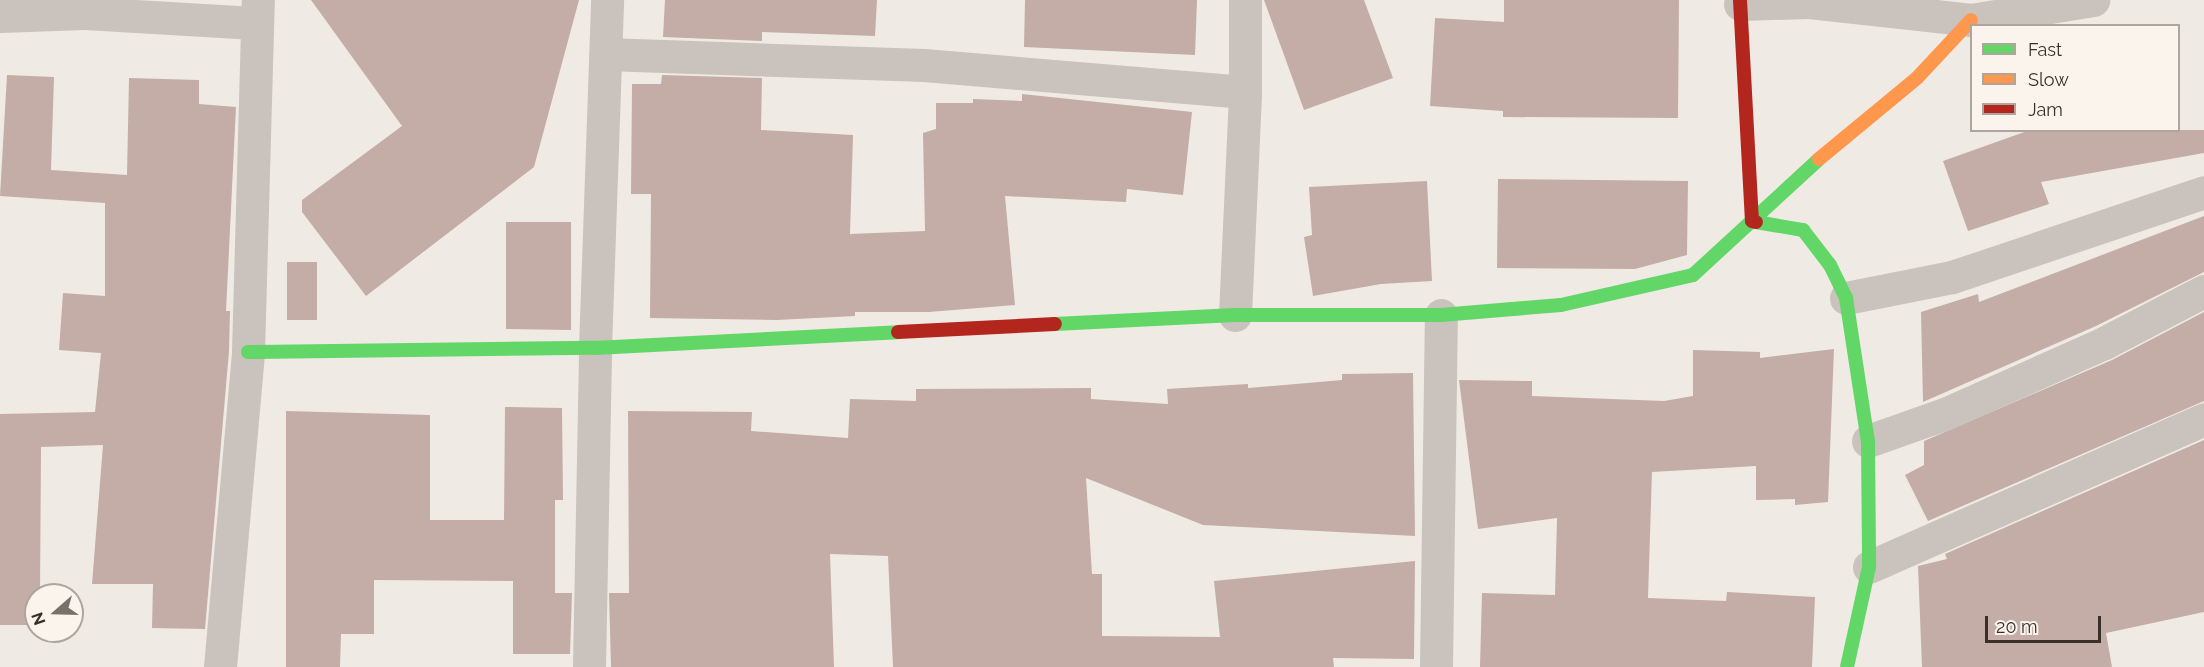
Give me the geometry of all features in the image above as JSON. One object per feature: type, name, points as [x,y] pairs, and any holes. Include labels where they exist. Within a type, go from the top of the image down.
[{"type":"street","points":[[589,667],[595,348],[607,0]]},
{"type":"street","points":[[1235,315],[1245,92],[1245,0]]},
{"type":"street","points":[[1752,221],[1740,2],[1809,2],[1971,20],[2093,0]]},
{"type":"street","points":[[0,16],[256,12],[248,352],[220,667]]},
{"type":"street","points":[[248,352],[595,348],[1235,315],[1441,315],[1561,305],[1693,275],[1833,146],[1917,78],[1971,20]]},
{"type":"street","points":[[606,54],[924,66],[1245,92]]},
{"type":"street","points":[[1846,298],[1952,277],[2204,192]]},
{"type":"street","points":[[1752,221],[1803,230],[1830,265],[1846,298],[1868,441],[1869,567],[1847,667]]},
{"type":"street","points":[[1868,441],[1947,413],[2104,343],[2204,291]]},
{"type":"street","points":[[1436,667],[1441,315]]},
{"type":"street","points":[[1869,567],[2204,418]]},
{"type":"building","points":[[311,0],[579,0],[534,167],[366,296],[302,212],[302,200],[402,126]]},
{"type":"building","points":[[665,0],[877,0],[875,36],[762,32],[762,41],[663,37]]},
{"type":"building","points":[[1025,0],[1197,0],[1195,55],[1024,47]]},
{"type":"building","points":[[1264,0],[1364,0],[1393,78],[1304,110]]},
{"type":"building","points":[[1504,0],[1679,0],[1678,118],[1503,117],[1503,111],[1430,106],[1435,18],[1504,22]]},
{"type":"building","points":[[7,75],[54,77],[51,170],[127,175],[129,78],[199,80],[199,104],[236,107],[226,311],[230,311],[229,351],[205,629],[152,628],[153,584],[92,584],[103,445],[41,447],[40,583],[24,583],[24,625],[0,625],[0,414],[95,412],[101,353],[59,350],[63,293],[105,296],[105,203],[0,196]]},
{"type":"building","points":[[662,75],[762,78],[761,130],[853,135],[850,234],[925,231],[923,133],[936,129],[936,103],[973,103],[973,99],[1022,101],[1022,94],[1192,112],[1183,195],[1127,189],[1126,202],[1005,196],[1015,305],[929,312],[855,312],[855,316],[777,320],[650,318],[651,194],[631,194],[632,84],[661,84]]},
{"type":"building","points":[[2204,130],[2204,153],[2041,182],[2049,204],[1968,231],[1943,161],[2024,132]]},
{"type":"building","points":[[1498,179],[1688,181],[1687,255],[1635,269],[1497,268]]},
{"type":"building","points":[[1427,181],[1432,281],[1381,284],[1313,296],[1304,237],[1312,235],[1309,187]]},
{"type":"building","points":[[2204,216],[2204,272],[2096,326],[1923,402],[1921,312],[1978,294],[1979,302]]},
{"type":"building","points":[[506,222],[571,222],[571,330],[506,329]]},
{"type":"building","points":[[287,262],[317,262],[317,320],[287,320]]},
{"type":"building","points":[[2204,312],[2204,401],[1928,521],[1905,475],[1924,465],[1924,441],[2112,360]]},
{"type":"building","points":[[1834,349],[1828,502],[1795,505],[1795,499],[1756,500],[1756,466],[1652,472],[1648,598],[1726,601],[1727,592],[1815,597],[1812,667],[1480,667],[1482,593],[1555,595],[1557,518],[1478,529],[1459,380],[1532,381],[1532,396],[1664,401],[1693,396],[1693,350],[1760,352],[1760,358]]},
{"type":"building","points":[[1413,373],[1415,536],[1203,525],[1086,478],[1092,574],[1102,574],[1102,636],[1220,637],[1214,581],[1415,561],[1414,659],[1333,658],[1334,667],[893,667],[888,556],[830,554],[834,667],[611,667],[609,593],[629,593],[628,411],[752,412],[751,431],[848,438],[850,399],[916,401],[916,389],[1091,388],[1091,399],[1168,404],[1167,389],[1248,384],[1248,388],[1342,380],[1342,374]]},
{"type":"building","points":[[505,407],[562,408],[563,500],[555,500],[555,593],[572,593],[570,654],[513,654],[513,581],[374,580],[374,634],[341,634],[340,667],[286,667],[286,411],[430,415],[430,520],[504,520]]},
{"type":"building","points":[[2204,440],[2204,612],[2106,633],[2112,667],[1922,667],[1918,566],[1947,559],[1945,554]]},
{"type":"traffic: fast","points":[[1055,324],[1235,315],[1441,315],[1561,305],[1693,275],[1819,159]]},
{"type":"traffic: fast","points":[[1756,222],[1803,230],[1830,265],[1846,298],[1868,441],[1869,567],[1847,667]]},
{"type":"traffic: fast","points":[[248,352],[595,348],[898,332]]},
{"type":"traffic: slow","points":[[1819,159],[1917,78],[1971,20]]},
{"type":"traffic: jam","points":[[1740,0],[1752,221],[1756,222]]},
{"type":"traffic: jam","points":[[898,332],[1055,324]]}]
